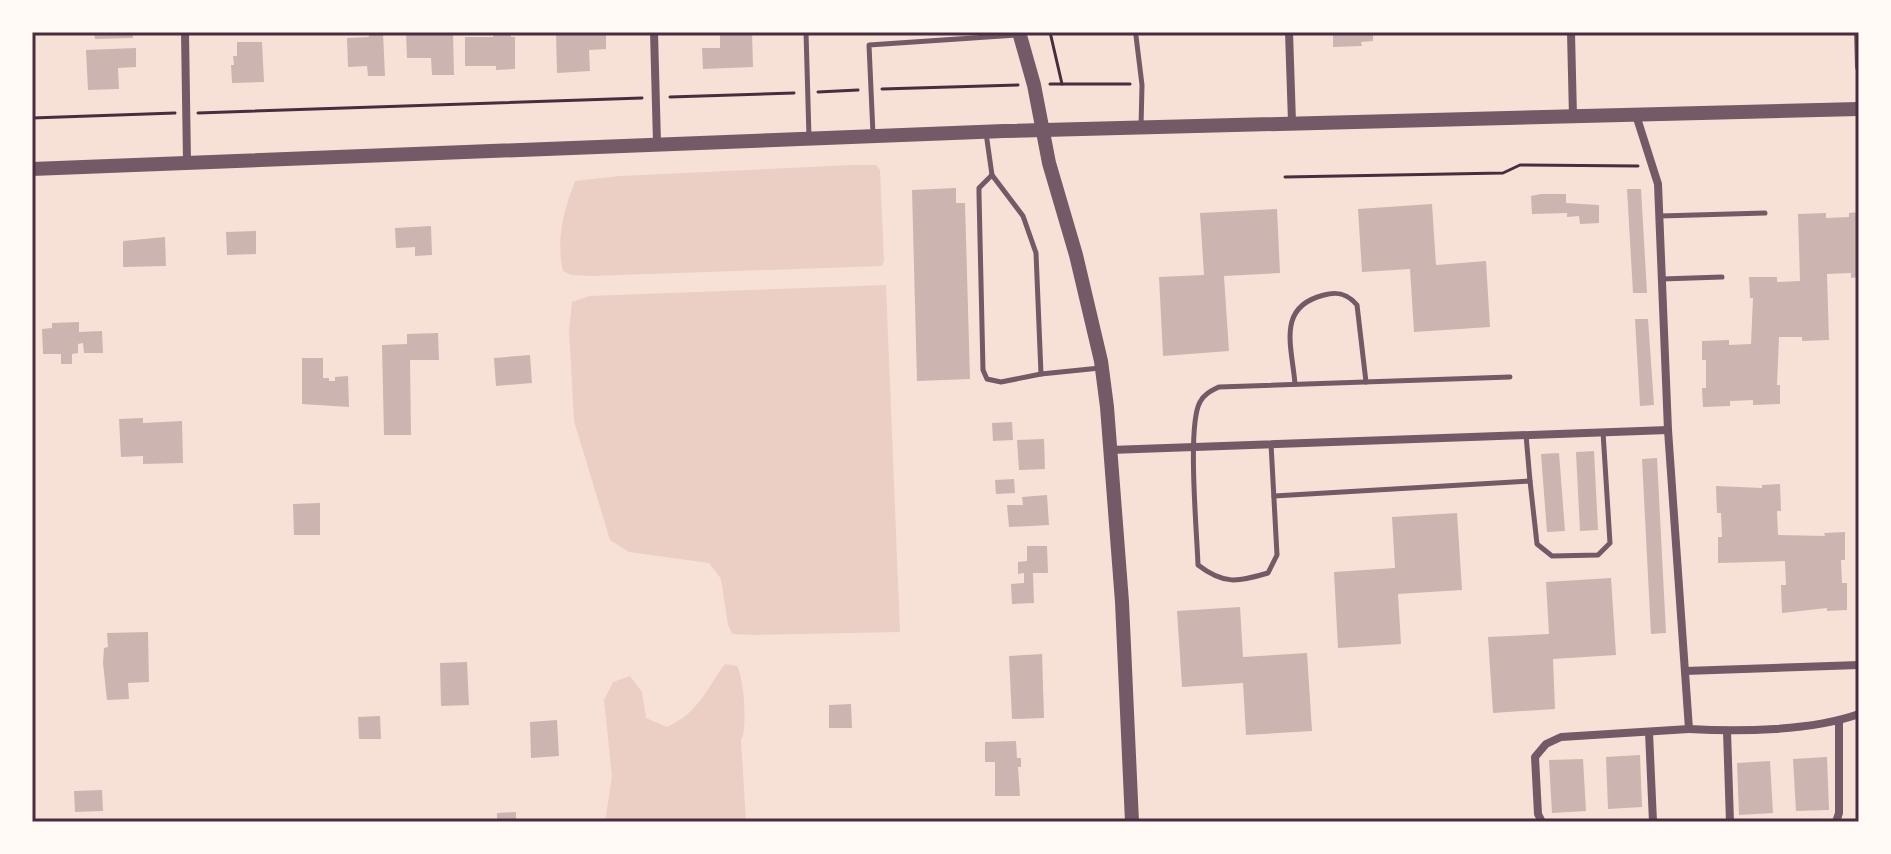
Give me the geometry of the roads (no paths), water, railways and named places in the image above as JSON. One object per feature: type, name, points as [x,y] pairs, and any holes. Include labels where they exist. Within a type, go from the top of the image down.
[{"type":"street","points":[[185,32],[187,162]]},
{"type":"street","points":[[654,32],[657,143]]},
{"type":"street","points":[[1289,32],[1292,122]]},
{"type":"street","points":[[1571,32],[1573,117]]},
{"type":"street","points":[[1858,32],[1859,67]]},
{"type":"street","points":[[1019,34],[1049,163],[1076,255],[1101,368],[1122,613],[1132,822]]},
{"type":"street","points":[[32,169],[873,135],[1859,109]]},
{"type":"street","points":[[1636,115],[1658,184],[1668,430],[1689,729]]},
{"type":"street","points":[[1110,450],[1668,430]]},
{"type":"street","points":[[1685,671],[1859,665]]},
{"type":"street","points":[[1542,822],[1538,814],[1535,757],[1546,744],[1561,737],[1812,726],[1839,722],[1859,714]]},
{"type":"street","points":[[1836,822],[1839,813],[1839,722]]},
{"type":"street","points":[[1727,731],[1730,822]]},
{"type":"street","points":[[1649,732],[1653,822]]},
{"type":"lane","points":[[806,32],[809,138]]},
{"type":"lane","points":[[873,135],[869,45],[1019,34]]},
{"type":"lane","points":[[1136,36],[1142,85],[1141,128]]},
{"type":"lane","points":[[986,132],[992,175],[1023,216],[1036,253],[1041,374]]},
{"type":"lane","points":[[992,175],[979,188],[983,370],[987,379],[1001,382],[1101,368]]},
{"type":"lane","points":[[1659,216],[1765,213]]},
{"type":"lane","points":[[1661,279],[1722,277]]},
{"type":"lane","points":[[1295,384],[1290,320],[1296,309],[1308,300],[1339,293],[1350,297],[1357,305],[1366,382]]},
{"type":"lane","points":[[1271,444],[1277,555],[1268,573],[1239,582],[1214,577],[1198,565],[1194,447],[1198,404],[1206,393],[1219,387],[1510,377]]},
{"type":"lane","points":[[1526,435],[1537,544],[1552,556],[1598,555],[1610,543],[1603,432]]},
{"type":"lane","points":[[1274,496],[1530,481]]}]
